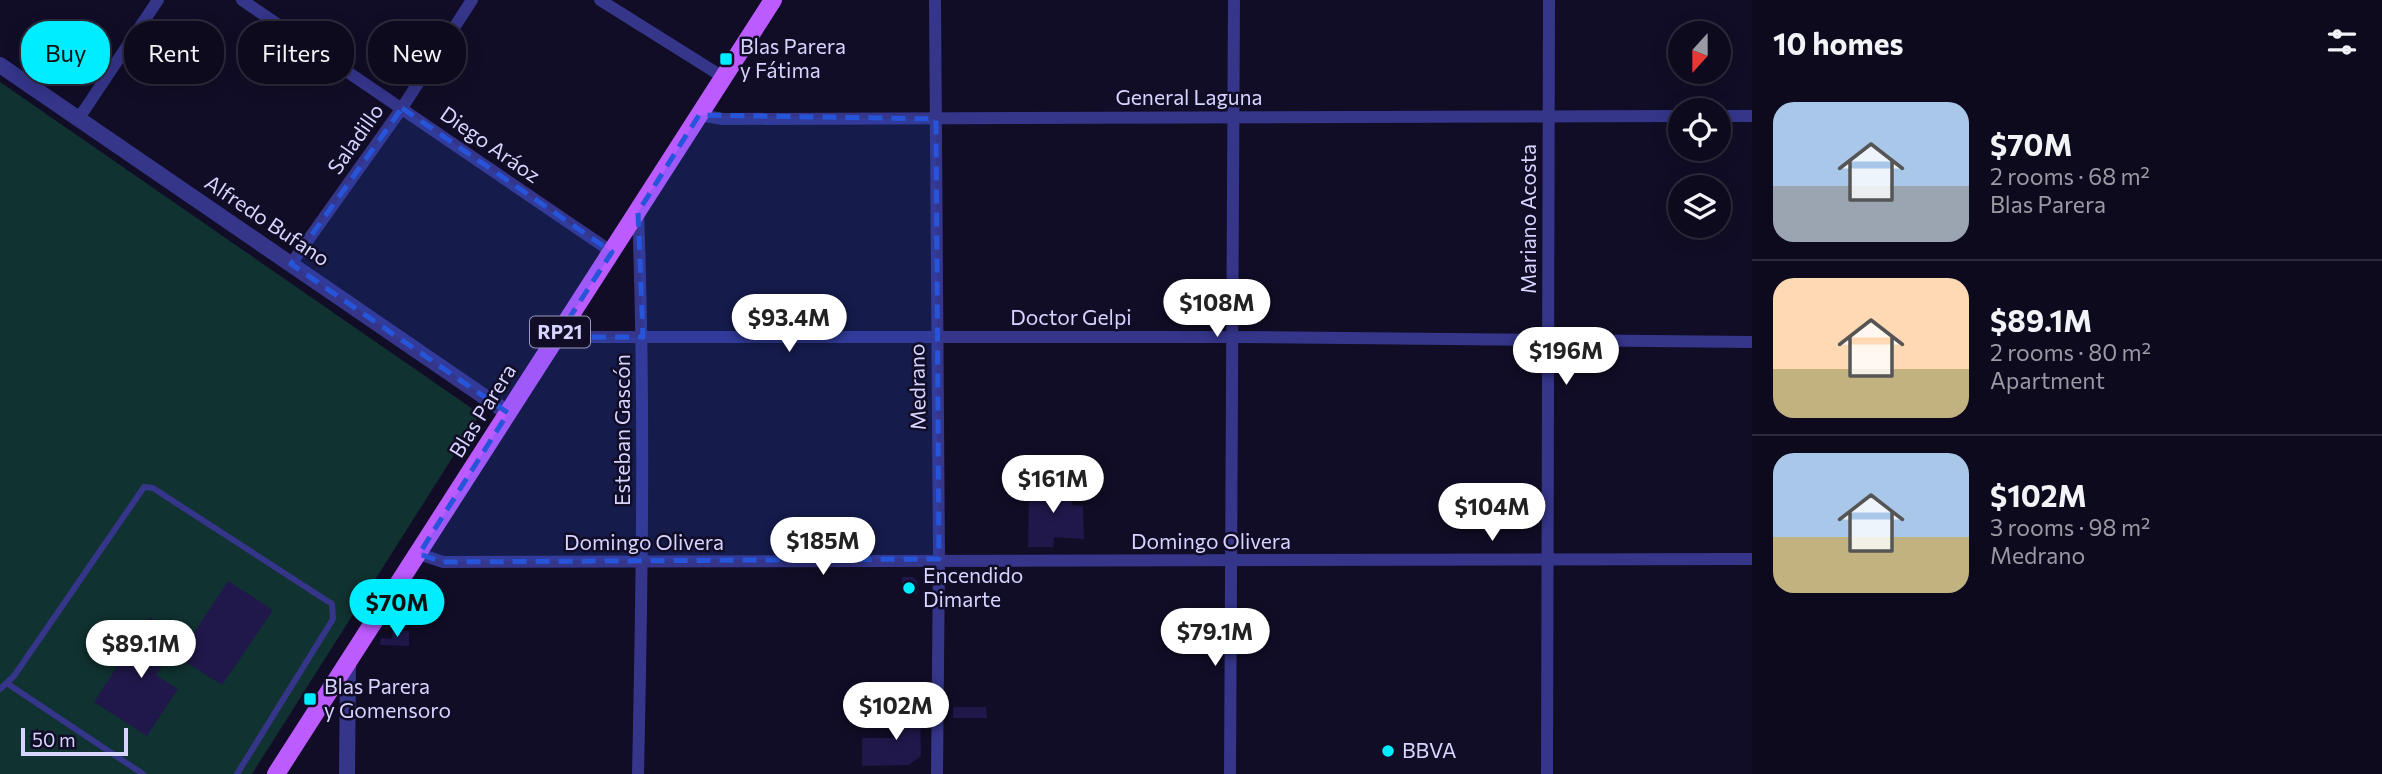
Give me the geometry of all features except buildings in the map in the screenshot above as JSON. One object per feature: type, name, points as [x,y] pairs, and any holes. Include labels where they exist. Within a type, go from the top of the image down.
[{"type":"main road","name":"Blas Parera","points":[[276,774],[773,0]]},
{"type":"street","points":[[79,118],[158,0]]},
{"type":"street","name":"Diego Aráoz","points":[[242,0],[612,252]]},
{"type":"street","name":"Saladillo","points":[[291,264],[402,108],[472,0]]},
{"type":"street","points":[[600,0],[723,77]]},
{"type":"street","name":"Medrano","points":[[934,0],[939,559],[937,774]]},
{"type":"street","points":[[1230,774],[1234,0]]},
{"type":"street","name":"Mariano Acosta","points":[[1547,774],[1550,559],[1549,0]]},
{"type":"street","name":"Alfredo Bufano","points":[[0,65],[508,413]]},
{"type":"street","name":"General Laguna","points":[[699,114],[723,119],[1668,116]]},
{"type":"street","points":[[1731,116],[1752,116]]},
{"type":"street","name":"Esteban Gascón","points":[[638,212],[643,337],[643,562],[638,774]]},
{"type":"street","name":"Doctor Gelpi","points":[[557,337],[1234,337],[1752,342]]},
{"type":"street","name":"Domingo Olivera","points":[[419,554],[443,562],[1752,559]]},
{"type":"street","points":[[347,774],[348,664]]},
{"type":"lane","points":[[0,690],[8,684],[144,486],[153,488],[332,604],[333,619],[237,774]]},
{"type":"lane","points":[[8,684],[143,774]]},
{"type":"highlighted area","points":[[402,108],[612,252],[557,337],[643,337],[638,212],[699,115],[936,119],[939,559],[443,562],[419,554],[508,413],[291,264]]},
{"type":"green space","points":[[0,82],[480,414],[252,774],[0,774]]},
{"type":"place","name":"Blas Parera y Fátima","points":[[726,59]]},
{"type":"place","name":"Encendido Dimarte","points":[[909,588]]},
{"type":"place","name":"Blas Parera y Gomensoro","points":[[310,699]]},
{"type":"place","name":"BBVA","points":[[1388,751]]}]
